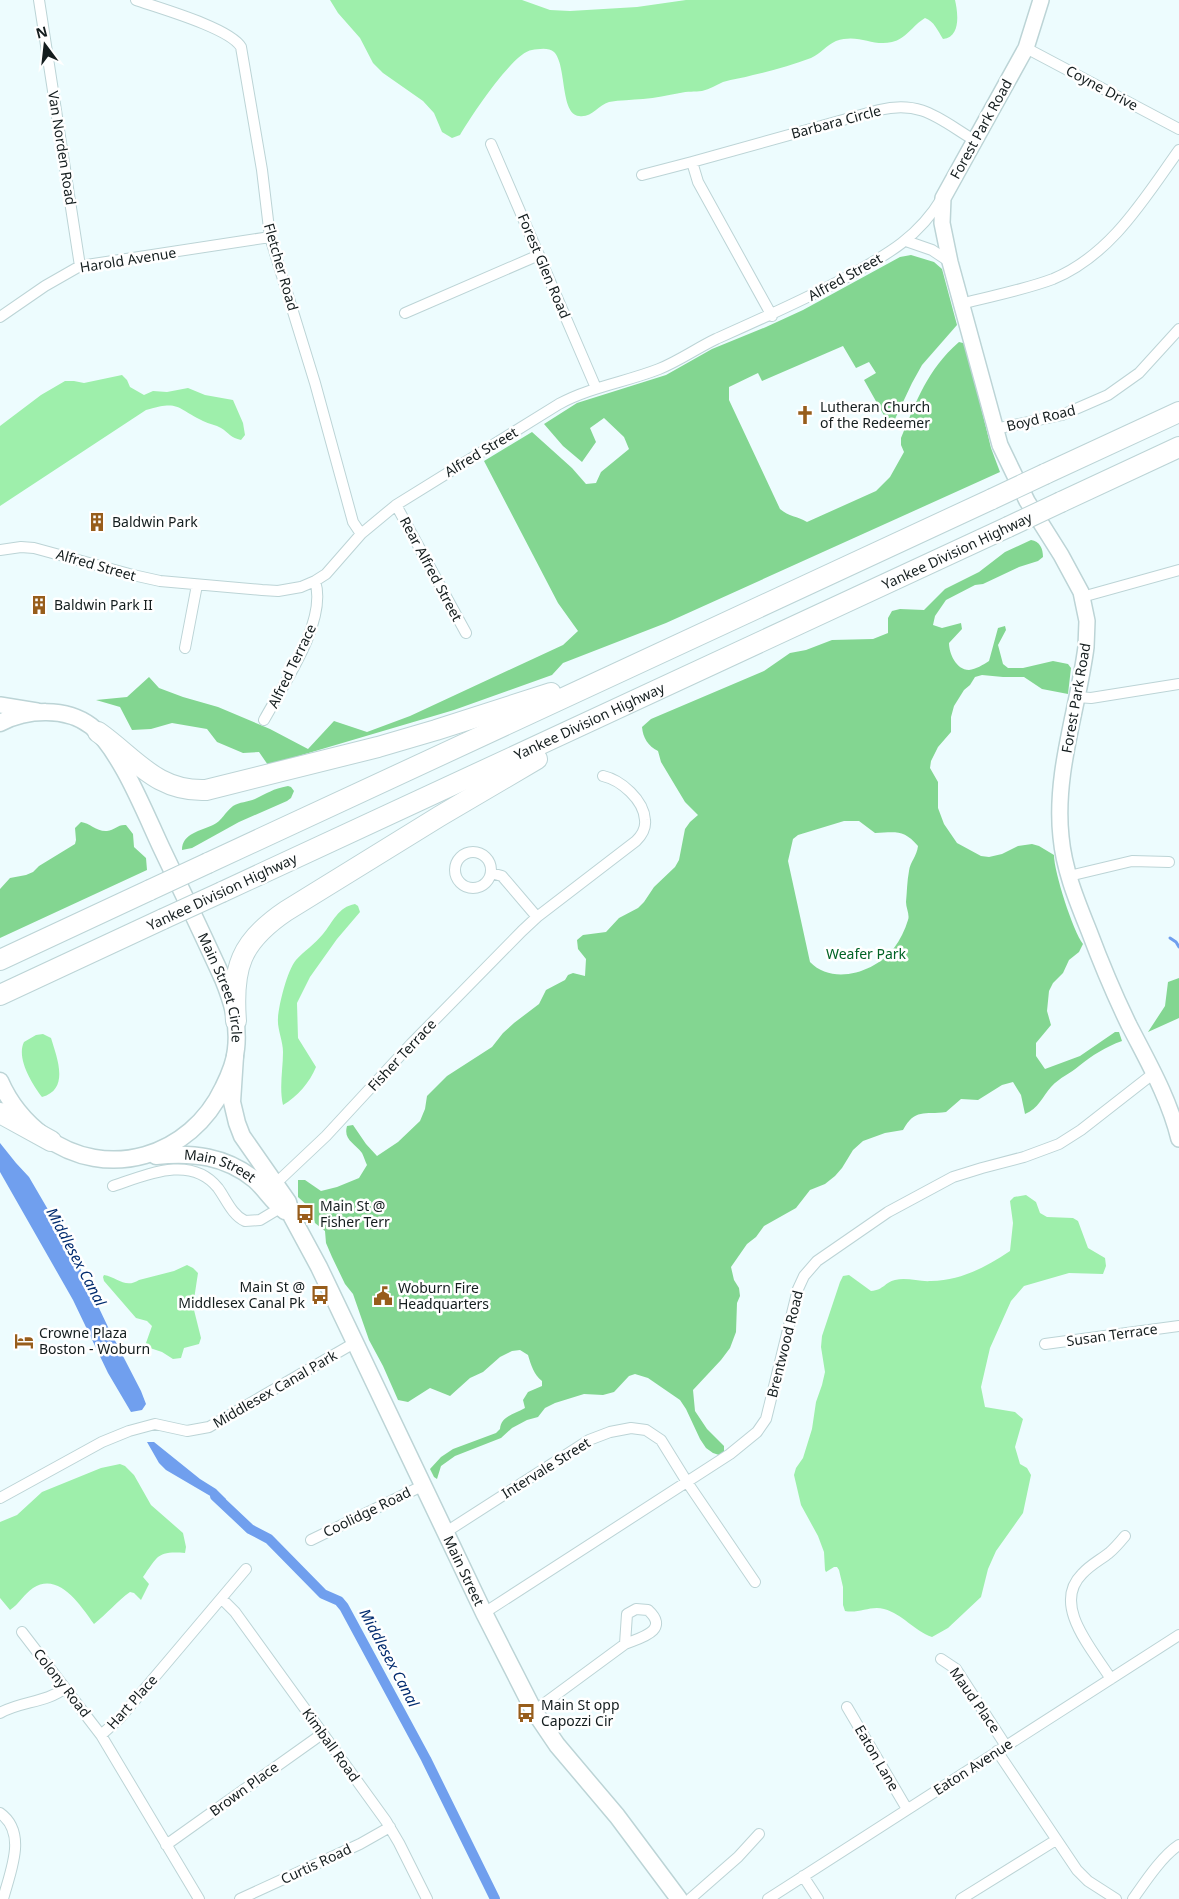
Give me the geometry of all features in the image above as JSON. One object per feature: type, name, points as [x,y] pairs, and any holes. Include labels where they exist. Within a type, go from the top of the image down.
[{"type":"highway","points":[[1,959],[1179,412]]},
{"type":"highway","name":"Yankee Division Highway","points":[[5,993],[1179,447]]},
{"type":"highway","points":[[98,732],[146,772],[161,781],[190,790],[214,789],[436,730],[636,664]]},
{"type":"highway","points":[[236,1021],[235,992],[239,966],[250,942],[264,927],[286,911],[473,795],[658,690]]},
{"type":"highway","points":[[0,1113],[51,1141]]},
{"type":"main road","name":"Main Street Circle","points":[[0,723],[24,714],[48,712],[76,717],[98,732],[119,762],[142,807],[223,979],[236,1021],[235,1056],[229,1076],[218,1099],[197,1126],[184,1137],[150,1154],[110,1160],[72,1152],[51,1141],[22,1116],[6,1094],[0,1081]]},
{"type":"main road","name":"Main Street","points":[[235,1056],[232,1102],[242,1136],[271,1188],[287,1209],[356,1342],[484,1613],[534,1711],[557,1745],[617,1816],[679,1899]]},
{"type":"main road","name":"Main Street","points":[[130,1158],[178,1154],[208,1156],[239,1169],[271,1188]]},
{"type":"street","name":"Van Norden Road","points":[[39,0],[80,266]]},
{"type":"street","name":"Fletcher Road","points":[[136,0],[219,31],[232,37],[240,45],[262,170],[270,237],[315,383],[353,522],[361,534]]},
{"type":"street","name":"Forest Park Road","points":[[1041,0],[1026,48],[943,198],[942,223],[950,262],[995,429],[1012,472],[1027,501],[1067,565],[1082,597],[1087,628],[1083,665],[1060,798],[1060,836],[1069,876],[1110,983],[1171,1109],[1179,1139]]},
{"type":"street","name":"Coyne Drive","points":[[1026,48],[1179,128]]},
{"type":"street","name":"Barbara Circle","points":[[642,175],[879,110],[904,106],[925,111],[974,140]]},
{"type":"street","name":"Forest Glen Road","points":[[491,144],[596,388]]},
{"type":"street","points":[[961,304],[1045,281],[1068,271],[1088,259],[1102,249],[1119,232],[1179,150]]},
{"type":"street","points":[[692,162],[698,182],[772,316]]},
{"type":"street","name":"Alfred Street","points":[[0,550],[21,547],[34,548],[145,578],[197,585],[278,591],[301,587],[316,581],[331,570],[361,534],[396,505],[559,404],[596,388],[663,367],[713,340],[772,316],[865,266],[906,241],[929,218],[943,198]]},
{"type":"street","name":"Harold Avenue","points":[[0,317],[80,266],[270,237]]},
{"type":"street","points":[[906,241],[932,250],[950,262]]},
{"type":"street","points":[[405,313],[539,255]]},
{"type":"street","name":"Boyd Road","points":[[995,429],[1062,415],[1108,395],[1140,373],[1179,329]]},
{"type":"street","name":"Rear Alfred Street","points":[[396,505],[466,633]]},
{"type":"street","points":[[1082,597],[1179,570]]},
{"type":"street","name":"Alfred Terrace","points":[[264,720],[291,672],[314,623],[319,599],[316,581]]},
{"type":"street","points":[[185,648],[197,585]]},
{"type":"street","points":[[1077,697],[1090,698],[1179,684]]},
{"type":"street","points":[[0,705],[48,712]]},
{"type":"street","name":"Fisher Terrace","points":[[271,1188],[326,1136],[448,1006],[537,917],[627,850],[642,833],[645,820],[641,807],[621,784],[603,776]]},
{"type":"street","points":[[1069,876],[1132,861],[1169,862]]},
{"type":"street","points":[[491,873],[502,876],[537,917]]},
{"type":"street","name":"Brentwood Road","points":[[484,1613],[687,1482],[746,1442],[762,1426],[772,1400],[798,1289],[804,1276],[817,1261],[874,1221],[938,1184],[967,1172],[1037,1153],[1063,1142],[1154,1073]]},
{"type":"street","points":[[112,1186],[155,1173],[180,1169],[198,1173],[207,1178],[218,1189],[235,1214],[245,1221],[260,1220],[287,1209]]},
{"type":"street","name":"Susan Terrace","points":[[1045,1344],[1179,1326]]},
{"type":"street","name":"Middlesex Canal Park","points":[[0,1498],[102,1442],[129,1431],[155,1424],[194,1431],[217,1424],[356,1342]]},
{"type":"street","name":"Intervale Street","points":[[446,1532],[583,1443],[619,1430],[639,1428],[652,1433],[666,1447],[687,1482],[755,1582]]},
{"type":"street","name":"Coolidge Road","points":[[311,1540],[424,1486]]},
{"type":"street","points":[[1111,1679],[1076,1623],[1071,1608],[1070,1596],[1079,1577],[1088,1568],[1111,1552],[1125,1536]]},
{"type":"street","name":"Hart Place","points":[[198,1899],[101,1735],[120,1718],[246,1569]]},
{"type":"street","name":"Kimball Road","points":[[222,1599],[235,1612],[390,1827],[427,1899]]},
{"type":"street","name":"Colony Road","points":[[22,1632],[101,1735]]},
{"type":"street","name":"Eaton Avenue","points":[[768,1899],[1179,1635]]},
{"type":"street","points":[[534,1711],[625,1644]]},
{"type":"street","name":"Maud Place","points":[[941,1659],[956,1669],[1056,1840],[1082,1875],[1096,1887],[1116,1899]]},
{"type":"street","points":[[0,1712],[53,1696],[65,1688]]},
{"type":"street","name":"Eaton Lane","points":[[847,1707],[908,1809]]},
{"type":"street","name":"Brown Place","points":[[166,1845],[322,1734]]},
{"type":"street","points":[[0,1813],[10,1823],[16,1840],[14,1858],[3,1899]]},
{"type":"street","name":"Curtis Road","points":[[240,1899],[360,1844],[390,1827]]},
{"type":"street","points":[[690,1899],[738,1857],[759,1834]]},
{"type":"street","points":[[961,1899],[1056,1840]]},
{"type":"street","points":[[1133,1899],[1170,1852],[1179,1845]]},
{"type":"street","points":[[803,1876],[818,1899]]},
{"type":"green space","points":[[330,0],[522,0],[550,10],[570,11],[637,7],[686,0],[955,0],[957,24],[953,34],[943,39],[933,24],[925,18],[901,38],[892,42],[878,43],[852,38],[844,39],[836,41],[811,58],[782,68],[723,82],[702,91],[685,92],[648,99],[609,102],[584,116],[573,113],[569,107],[561,67],[554,52],[546,49],[532,50],[514,62],[504,73],[482,101],[460,135],[452,138],[442,132],[434,113],[423,101],[383,73],[373,63],[360,38],[338,13]]},
{"type":"green space","points":[[911,255],[934,262],[942,269],[957,325],[922,365],[895,419],[889,421],[886,419],[864,380],[876,373],[869,362],[856,368],[843,346],[762,381],[758,373],[729,387],[729,400],[780,509],[807,522],[876,491],[890,477],[904,452],[901,438],[924,386],[948,353],[959,342],[963,343],[966,346],[991,448],[1000,472],[666,623],[563,663],[552,675],[454,710],[268,765],[259,752],[243,753],[217,742],[207,729],[172,723],[151,729],[132,730],[120,707],[96,700],[127,697],[149,677],[159,688],[218,707],[270,729],[308,749],[334,721],[367,732],[410,716],[563,645],[578,631],[558,603],[484,461],[532,432],[572,468],[586,484],[596,483],[601,472],[629,449],[624,437],[604,418],[590,428],[596,442],[582,462],[563,446],[544,424],[577,403],[666,375],[712,349],[803,310],[900,257]]},
{"type":"green space","points":[[122,375],[130,387],[144,395],[153,391],[167,392],[188,388],[205,395],[233,400],[243,423],[245,435],[241,440],[235,438],[221,428],[177,407],[165,406],[146,410],[0,506],[0,426],[41,395],[65,381],[84,383]]},
{"type":"green space","name":"Weafer Park","points":[[1031,540],[1037,542],[1040,546],[1043,557],[1038,561],[1019,567],[983,584],[975,585],[946,600],[935,616],[933,625],[942,628],[961,623],[962,629],[949,643],[949,647],[957,664],[969,670],[989,661],[998,628],[1005,626],[1006,630],[998,645],[1003,664],[1008,668],[1023,668],[1053,661],[1068,664],[1071,668],[1068,694],[1042,689],[1024,677],[982,675],[975,677],[954,706],[951,717],[951,732],[938,747],[931,761],[930,768],[938,782],[938,808],[944,824],[957,843],[981,856],[989,857],[1002,854],[1018,846],[1032,844],[1054,855],[1057,874],[1065,901],[1074,927],[1083,944],[1079,952],[1069,960],[1063,973],[1053,983],[1049,991],[1047,1011],[1051,1025],[1036,1043],[1036,1056],[1045,1069],[1080,1056],[1115,1032],[1119,1032],[1122,1041],[1089,1058],[1058,1081],[1051,1087],[1037,1106],[1025,1114],[1021,1095],[1013,1082],[1002,1085],[978,1100],[961,1099],[946,1112],[916,1115],[907,1123],[903,1130],[885,1133],[863,1141],[853,1150],[835,1176],[825,1184],[810,1190],[796,1208],[764,1226],[756,1237],[747,1244],[731,1267],[740,1296],[737,1303],[736,1332],[730,1348],[693,1390],[695,1411],[707,1429],[724,1446],[724,1453],[719,1455],[706,1448],[680,1400],[648,1378],[635,1374],[629,1376],[614,1392],[603,1395],[584,1394],[545,1408],[538,1417],[527,1420],[512,1428],[501,1438],[455,1456],[441,1466],[437,1479],[430,1469],[441,1457],[453,1449],[496,1433],[506,1418],[525,1408],[523,1400],[528,1392],[542,1386],[542,1381],[535,1373],[528,1355],[520,1350],[512,1351],[500,1357],[483,1372],[470,1378],[450,1396],[430,1388],[408,1402],[398,1400],[369,1340],[353,1294],[345,1284],[332,1257],[326,1243],[325,1231],[315,1223],[310,1208],[298,1197],[298,1180],[305,1180],[321,1191],[359,1178],[367,1165],[362,1153],[348,1138],[347,1126],[353,1125],[377,1156],[398,1142],[420,1121],[425,1109],[427,1096],[447,1076],[492,1047],[503,1033],[539,1004],[546,990],[565,980],[568,975],[573,973],[585,976],[586,959],[578,949],[577,940],[583,935],[606,932],[619,918],[638,908],[654,887],[675,867],[679,860],[685,829],[698,815],[685,802],[661,762],[658,751],[651,747],[645,738],[642,727],[651,719],[764,671],[790,653],[806,650],[832,640],[873,639],[888,633],[888,618],[892,611],[900,609],[924,610],[945,589],[979,572],[1005,552]],"holes":[[[844,821],[859,821],[875,833],[894,832],[904,834],[918,846],[908,875],[906,902],[908,918],[904,931],[896,945],[877,964],[854,973],[830,973],[819,969],[810,962],[788,861],[793,839],[798,835]]]},
{"type":"green space","points":[[288,786],[294,791],[291,798],[287,801],[239,822],[192,848],[182,850],[185,840],[189,836],[216,823],[233,806]]},
{"type":"green space","points":[[81,822],[103,831],[126,825],[133,834],[134,847],[146,858],[147,870],[0,938],[0,889],[10,878],[33,872],[39,866],[75,844],[75,828]]},
{"type":"green space","points":[[355,904],[360,912],[337,939],[310,977],[297,1003],[298,1038],[316,1067],[302,1089],[283,1105],[281,1085],[283,1052],[278,1018],[287,979],[296,960],[320,938],[344,908]]},
{"type":"green space","points":[[1179,978],[1179,1018],[1148,1032],[1165,1006],[1168,982]]},
{"type":"green space","points":[[43,1034],[51,1038],[58,1063],[59,1080],[51,1093],[42,1097],[26,1071],[22,1048],[24,1042],[36,1035]]},
{"type":"green space","points":[[1026,1195],[1036,1202],[1040,1213],[1047,1217],[1073,1218],[1078,1221],[1088,1248],[1105,1258],[1106,1266],[1103,1274],[1069,1273],[1024,1286],[1011,1301],[990,1348],[981,1387],[985,1407],[1015,1412],[1023,1419],[1015,1447],[1020,1464],[1027,1468],[1031,1475],[1023,1513],[996,1551],[988,1569],[981,1597],[948,1628],[932,1637],[891,1611],[874,1608],[850,1612],[845,1611],[839,1570],[837,1567],[834,1567],[826,1572],[825,1570],[824,1552],[818,1536],[801,1505],[794,1475],[796,1468],[803,1458],[812,1429],[816,1402],[825,1372],[821,1347],[822,1336],[840,1282],[843,1276],[849,1275],[871,1291],[879,1289],[895,1280],[942,1280],[963,1276],[982,1268],[1010,1251],[1013,1223],[1010,1201],[1014,1197]]},
{"type":"green space","points":[[187,1265],[198,1273],[193,1306],[201,1338],[199,1344],[184,1348],[181,1358],[173,1359],[162,1352],[150,1348],[146,1343],[152,1326],[147,1321],[136,1318],[104,1281],[103,1277],[104,1275],[109,1276],[121,1282],[129,1283],[174,1271]]},
{"type":"green space","points":[[120,1464],[125,1466],[134,1475],[151,1505],[183,1533],[186,1547],[185,1553],[169,1553],[159,1556],[143,1577],[149,1584],[141,1600],[134,1593],[130,1592],[94,1624],[76,1600],[60,1587],[52,1584],[43,1584],[33,1588],[10,1610],[0,1598],[0,1522],[17,1515],[42,1492],[101,1468]]},
{"type":"water","name":"Middlesex Canal","points":[[0,1143],[29,1177],[71,1249],[141,1391],[146,1404],[142,1410],[131,1412],[108,1373],[73,1300],[0,1172]]},
{"type":"water","points":[[147,1442],[154,1442],[200,1479],[216,1489],[226,1499],[224,1504],[166,1470],[159,1463]]},
{"type":"waterway","points":[[1170,938],[1179,947]]},
{"type":"waterway","name":"Middlesex Canal","points":[[215,1496],[250,1529],[269,1539],[323,1594],[339,1601],[344,1607],[426,1759],[495,1899]]},
{"type":"place","name":"Lutheran Church of the Redeemer","points":[[805,415]]},
{"type":"place","name":"Baldwin Park","points":[[97,522]]},
{"type":"place","name":"Baldwin Park II","points":[[39,605]]},
{"type":"place","name":"Main St @ Fisher Terr","points":[[305,1214]]},
{"type":"place","name":"Main St @ Middlesex Canal Pk","points":[[320,1295]]},
{"type":"place","name":"Woburn Fire Headquarters","points":[[383,1296]]},
{"type":"place","name":"Crowne Plaza Boston - Woburn","points":[[24,1341]]},
{"type":"place","name":"Main St opp Capozzi Cir","points":[[526,1713]]}]
